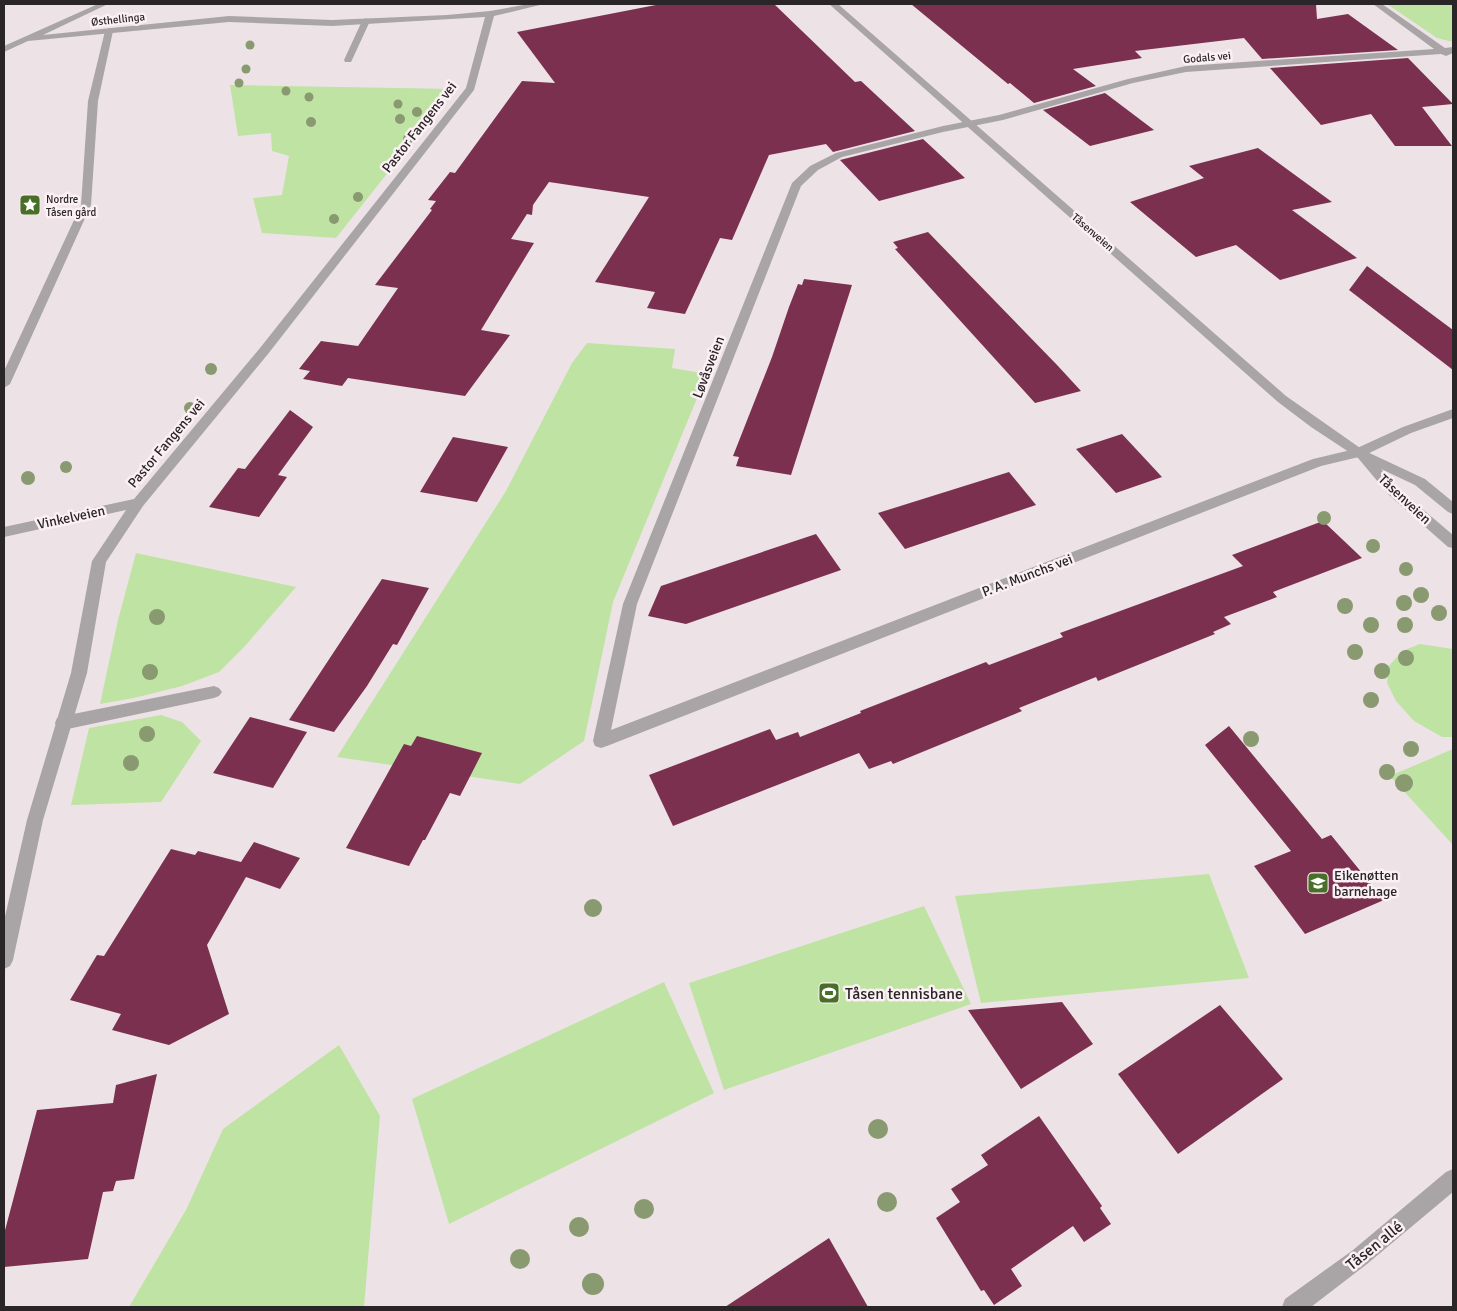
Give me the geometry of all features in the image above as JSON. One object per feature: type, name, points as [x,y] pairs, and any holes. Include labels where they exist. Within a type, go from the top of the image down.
[{"type":"street","points":[[4,49],[104,4]]},
{"type":"street","name":"Østhellinga","points":[[26,39],[229,19],[332,23],[447,18],[490,14],[540,4]]},
{"type":"street","name":"Tåsenveien","points":[[833,4],[1282,399],[1358,453],[1420,482],[1453,509]]},
{"type":"street","points":[[1377,4],[1448,50],[1453,58]]},
{"type":"street","name":"Pastor Fangens vei","points":[[4,960],[36,820],[78,673],[99,561],[138,503],[264,351],[471,88],[490,14]]},
{"type":"street","points":[[348,60],[366,21]]},
{"type":"street","points":[[4,384],[86,205],[93,101],[109,31]]},
{"type":"street","name":"Godals vei","points":[[969,124],[1000,118],[1131,81],[1186,69],[1448,50]]},
{"type":"street","name":"Løvåsveien","points":[[601,741],[630,604],[796,185],[814,168],[839,155],[969,124]]},
{"type":"street","name":"P. A. Munchs vei","points":[[601,741],[1318,462],[1358,453],[1408,430],[1453,414]]},
{"type":"street","name":"Tåsenveien","points":[[1358,453],[1394,492],[1453,542]]},
{"type":"street","name":"Vinkelveien","points":[[4,532],[138,503]]},
{"type":"street","points":[[63,723],[214,692]]},
{"type":"street","name":"Tåsen allé","points":[[1293,1307],[1360,1257],[1453,1179]]},
{"type":"green space","points":[[1387,4],[1453,4],[1453,42],[1437,38]]},
{"type":"green space","points":[[230,85],[454,89],[336,238],[262,233],[253,198],[282,195],[289,156],[272,151],[271,133],[238,136]]},
{"type":"green space","points":[[587,343],[675,349],[672,368],[707,374],[613,602],[584,741],[520,784],[337,757],[506,491],[572,363]]},
{"type":"green space","points":[[136,553],[296,587],[245,646],[219,672],[182,686],[100,704],[118,620]]},
{"type":"green space","points":[[1420,644],[1453,649],[1453,737],[1442,737],[1414,721],[1396,701],[1387,683],[1389,666],[1402,651]]},
{"type":"green space","points":[[161,715],[182,722],[201,741],[161,802],[71,805],[89,728]]},
{"type":"green space","points":[[1453,749],[1453,845],[1390,776]]},
{"type":"green space","points":[[1209,874],[1249,978],[981,1003],[955,896]]},
{"type":"green space","name":"Tåsen tennisbane","points":[[924,906],[971,1004],[724,1090],[689,983]]},
{"type":"green space","points":[[664,982],[714,1093],[449,1224],[412,1099]]},
{"type":"green space","points":[[339,1045],[380,1116],[364,1307],[129,1307],[186,1210],[223,1129]]},
{"type":"building","points":[[661,4],[774,4],[855,82],[861,81],[915,131],[833,152],[826,144],[769,155],[732,240],[720,238],[685,314],[647,308],[655,292],[595,282],[649,197],[549,182],[533,205],[532,215],[527,214],[511,239],[534,243],[481,330],[510,335],[465,396],[348,378],[342,386],[303,379],[310,371],[299,369],[321,341],[358,346],[398,288],[375,285],[432,210],[430,209],[436,201],[428,200],[450,172],[455,173],[522,81],[555,83],[517,32]]},
{"type":"building","points":[[911,4],[1316,4],[1317,19],[1348,14],[1398,50],[1262,59],[1244,38],[1135,51],[1142,58],[1073,69],[1096,86],[1034,103],[1010,83],[1008,84]]},
{"type":"building","points":[[1408,58],[1453,104],[1422,107],[1452,146],[1395,146],[1371,114],[1321,125],[1270,68]]},
{"type":"building","points":[[1105,93],[1154,130],[1090,146],[1043,110]]},
{"type":"building","points":[[923,139],[965,178],[879,201],[840,160]]},
{"type":"building","points":[[1258,148],[1332,202],[1292,210],[1357,258],[1280,280],[1236,245],[1196,257],[1130,202],[1204,178],[1189,166]]},
{"type":"building","points":[[928,232],[1081,391],[1035,403],[895,249],[898,248],[893,242]]},
{"type":"building","points":[[1367,266],[1453,330],[1453,370],[1349,290]]},
{"type":"building","points":[[804,279],[852,285],[791,475],[736,466],[739,457],[733,456],[798,284],[802,285]]},
{"type":"building","points":[[290,410],[313,427],[278,475],[287,477],[259,517],[209,507],[238,468],[245,469]]},
{"type":"building","points":[[1122,434],[1162,477],[1116,493],[1076,449]]},
{"type":"building","points":[[453,437],[508,447],[477,502],[420,492]]},
{"type":"building","points":[[1009,472],[1036,505],[905,549],[878,513]]},
{"type":"building","points":[[1323,521],[1362,558],[1273,592],[1277,597],[1224,617],[1231,624],[1213,632],[1215,634],[1098,681],[1096,677],[1019,708],[1022,711],[893,764],[891,761],[869,769],[859,753],[673,826],[649,775],[770,729],[776,740],[798,732],[800,737],[861,713],[860,711],[986,662],[989,665],[1063,637],[1060,633],[1243,566],[1232,555]]},
{"type":"building","points":[[816,534],[841,570],[686,624],[648,616],[661,586]]},
{"type":"building","points":[[382,579],[429,588],[397,645],[393,644],[367,686],[334,732],[289,720]]},
{"type":"building","points":[[250,717],[307,732],[273,788],[213,773]]},
{"type":"building","points":[[1229,726],[1322,839],[1331,835],[1384,900],[1305,934],[1254,866],[1291,851],[1205,745]]},
{"type":"building","points":[[417,736],[482,753],[460,796],[450,793],[409,866],[346,848],[404,744],[411,746]]},
{"type":"building","points":[[254,842],[300,858],[280,889],[246,877],[207,945],[229,1014],[169,1045],[112,1030],[121,1014],[70,1000],[97,955],[104,956],[171,849],[195,855],[198,851],[241,862]]},
{"type":"building","points":[[1062,1002],[1093,1044],[1021,1089],[968,1010]]},
{"type":"building","points":[[1220,1005],[1283,1079],[1178,1154],[1118,1074]]},
{"type":"building","points":[[157,1074],[134,1179],[116,1181],[113,1191],[103,1192],[88,1259],[4,1267],[4,1234],[37,1110],[113,1103],[116,1085]]},
{"type":"building","points":[[1039,1116],[1102,1206],[1100,1208],[1111,1224],[1084,1242],[1073,1226],[1011,1269],[1022,1286],[994,1305],[984,1290],[981,1291],[936,1218],[960,1202],[951,1189],[988,1165],[981,1155]]},
{"type":"building","points":[[829,1238],[868,1307],[725,1307]]},
{"type":"place","name":"Nordre Tåsen gård","points":[[30,205]]},
{"type":"place","name":"Eikenøtten barnehage","points":[[1318,883]]},
{"type":"place","name":"Tåsen tennisbane","points":[[829,993]]}]
